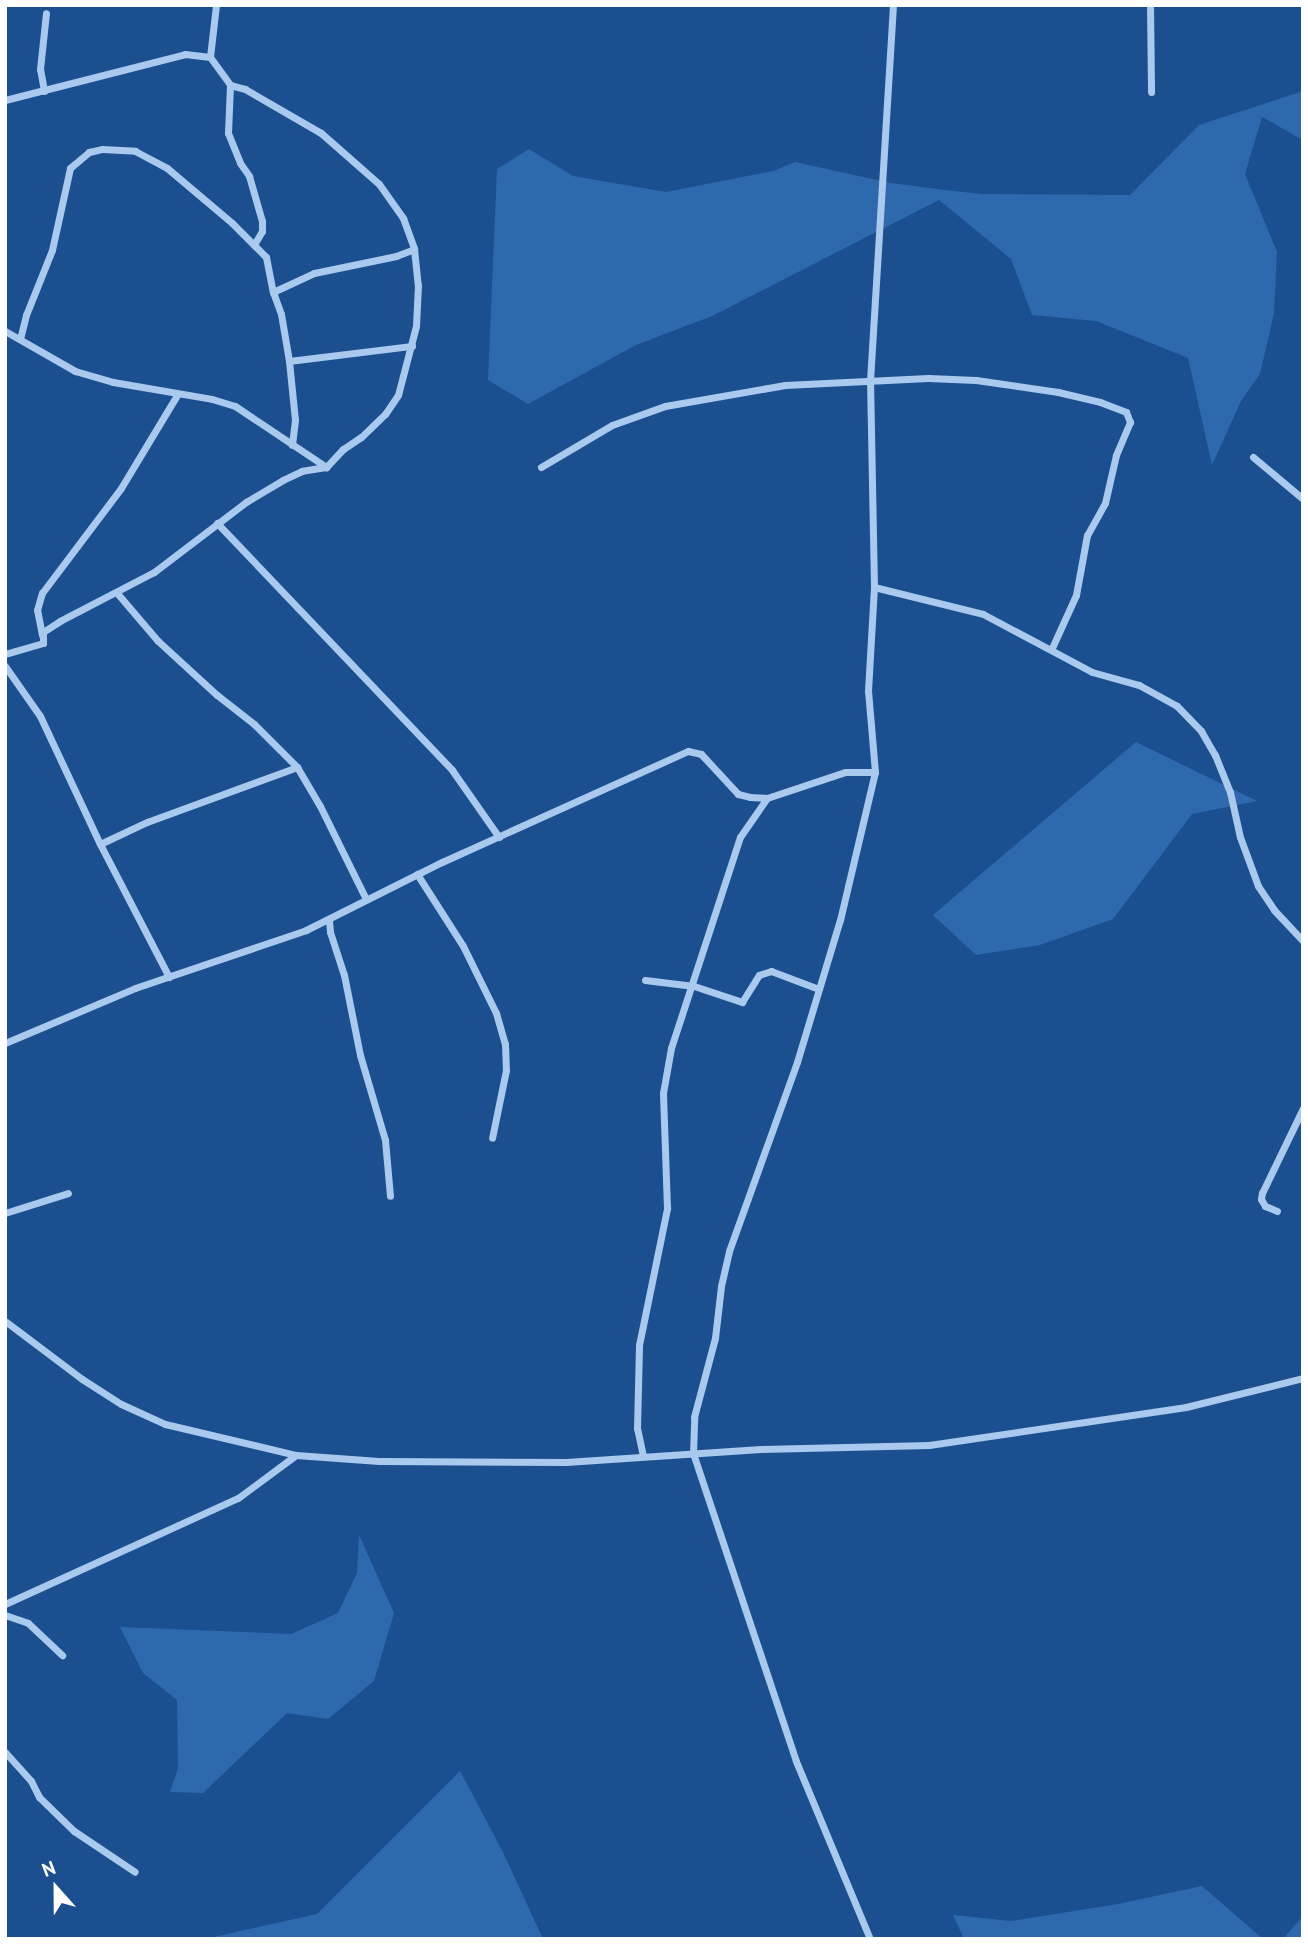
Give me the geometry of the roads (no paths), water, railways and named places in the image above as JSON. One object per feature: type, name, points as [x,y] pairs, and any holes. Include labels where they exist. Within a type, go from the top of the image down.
[{"type":"street","points":[[216,5],[210,57],[230,85],[228,134],[240,163],[249,176],[262,221],[262,231],[254,245]]},
{"type":"street","points":[[870,1939],[792,1751],[693,1454],[694,1417],[715,1338],[721,1286],[729,1251],[797,1062],[840,920],[875,772],[867,691],[874,587],[870,381],[892,5]]},
{"type":"street","points":[[1150,5],[1151,92]]},
{"type":"street","points":[[44,90],[40,69],[46,13]]},
{"type":"street","points":[[5,100],[185,54],[210,57]]},
{"type":"street","points":[[43,643],[43,632],[76,611],[117,593],[154,572],[217,523],[283,480],[302,471],[326,467],[394,403],[412,346],[418,305],[414,249],[402,218],[386,193],[341,148],[299,119],[245,89],[230,85]]},
{"type":"street","points":[[20,339],[26,316],[52,250],[71,168],[89,152],[102,149],[135,151],[167,168],[266,257],[273,292],[282,314],[289,361],[295,420],[292,445]]},
{"type":"street","points":[[273,292],[314,273],[396,256],[414,249]]},
{"type":"street","points":[[5,331],[75,371],[235,407],[326,467]]},
{"type":"street","points":[[289,361],[412,346]]},
{"type":"street","points":[[541,467],[612,425],[665,405],[785,384],[976,380],[1058,392],[1126,412],[1130,422],[1127,433],[1116,455],[1105,503],[1087,535],[1076,595],[1052,650]]},
{"type":"street","points":[[43,643],[37,610],[42,593],[121,488],[177,395]]},
{"type":"street","points":[[1253,457],[1303,499]]},
{"type":"street","points":[[217,523],[452,770],[499,837]]},
{"type":"street","points":[[874,587],[983,614],[1092,672],[1159,694],[1192,720],[1215,755],[1230,792],[1240,837],[1258,886],[1274,910],[1303,941]]},
{"type":"street","points":[[117,593],[158,641],[216,695],[254,724],[297,767],[320,806],[366,899]]},
{"type":"street","points":[[5,654],[43,643]]},
{"type":"street","points":[[5,666],[40,716],[100,844],[169,977]]},
{"type":"street","points":[[5,1043],[88,1006],[272,943],[329,920],[417,874],[688,751],[701,754],[738,794],[767,798],[829,776],[875,772]]},
{"type":"street","points":[[100,844],[148,822],[297,767]]},
{"type":"street","points":[[643,1456],[637,1428],[639,1345],[667,1208],[663,1093],[671,1048],[694,986],[740,837],[767,798]]},
{"type":"street","points":[[417,874],[463,946],[496,1013],[505,1044],[506,1070],[492,1138]]},
{"type":"street","points":[[329,920],[330,932],[344,975],[360,1055],[385,1140],[390,1196]]},
{"type":"street","points":[[645,980],[694,986],[742,1002],[759,975],[771,971],[819,989]]},
{"type":"street","points":[[1277,1212],[1265,1206],[1261,1199],[1262,1193],[1303,1108]]},
{"type":"street","points":[[5,1213],[68,1193]]},
{"type":"street","points":[[5,1321],[121,1404],[164,1424],[296,1455],[379,1461],[566,1462],[643,1456],[929,1445],[1186,1406],[1303,1378]]},
{"type":"street","points":[[5,1604],[238,1498],[296,1455]]},
{"type":"street","points":[[5,1615],[28,1623],[62,1655]]},
{"type":"street","points":[[5,1752],[31,1781],[38,1797],[74,1831],[135,1872]]}]
